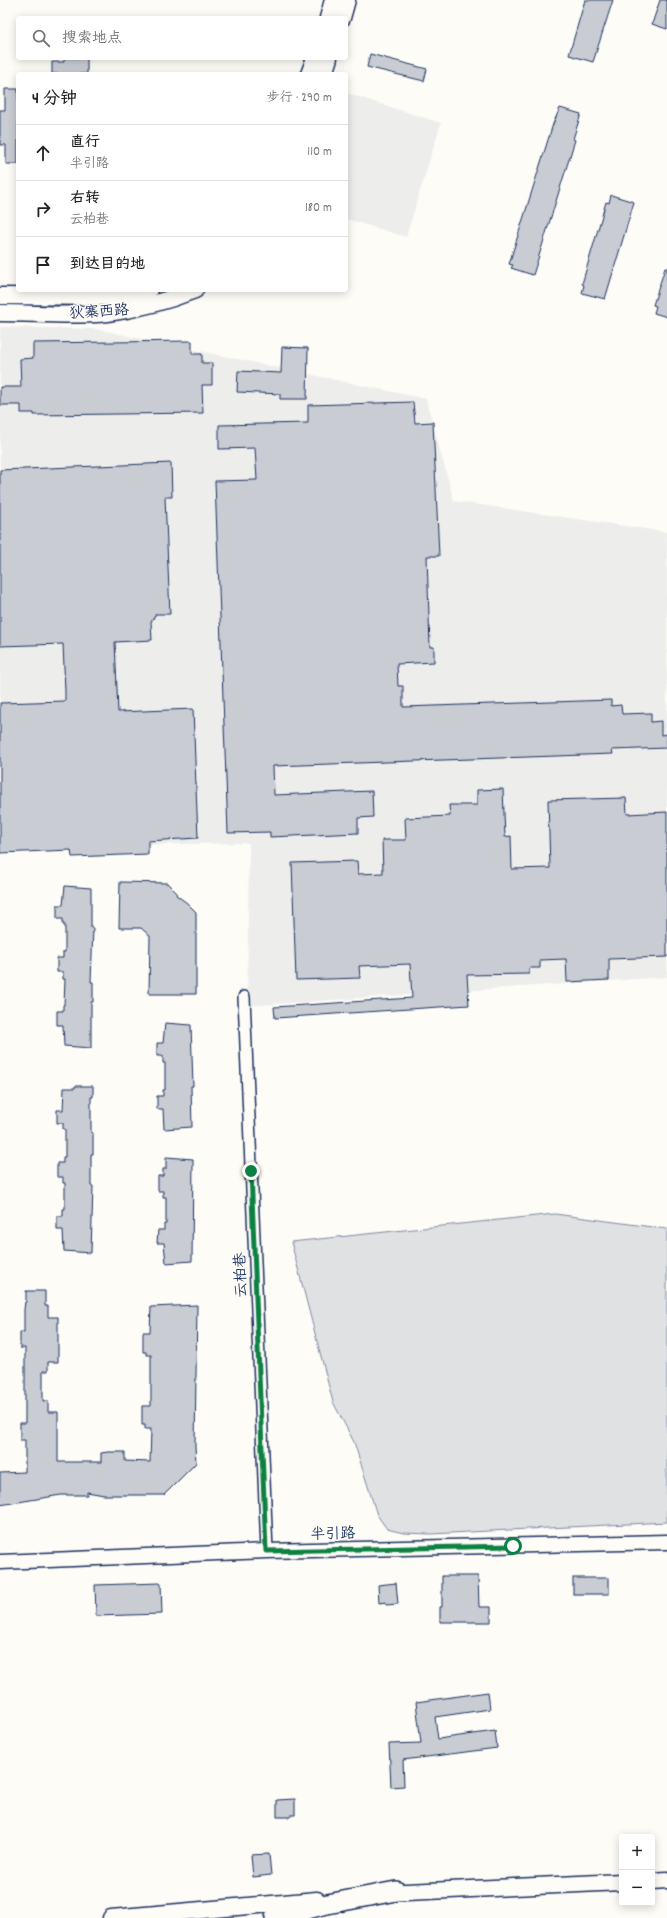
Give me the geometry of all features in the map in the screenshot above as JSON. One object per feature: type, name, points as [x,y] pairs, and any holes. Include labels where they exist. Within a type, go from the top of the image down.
[{"type":"highway","points":[[275,1918],[322,1906],[396,1892]]},
{"type":"main road","points":[[329,16],[334,0]]},
{"type":"main road","points":[[343,16],[347,0]]},
{"type":"main road","points":[[311,72],[314,60]]},
{"type":"main road","points":[[325,72],[328,60]]},
{"type":"main road","name":"狄寨西路","points":[[0,296],[109,298],[139,292]]},
{"type":"main road","name":"狄寨西路","points":[[0,313],[107,313],[135,308],[190,292]]},
{"type":"main road","points":[[655,1881],[667,1880]]},
{"type":"main road","points":[[111,1918],[307,1902],[396,1892],[619,1882]]},
{"type":"street","name":"云柏巷","points":[[244,997],[266,1551]]},
{"type":"street","name":"半引路","points":[[0,1562],[266,1551],[667,1542]]},
{"type":"shaded area","points":[[348,94],[441,123],[406,237],[348,220]]},
{"type":"shaded area","points":[[0,327],[96,329],[426,399],[454,501],[667,532],[667,977],[247,1006],[249,843],[0,847]]},
{"type":"shaded area","points":[[555,1214],[667,1229],[667,1522],[430,1534],[403,1533],[387,1529],[377,1515],[354,1442],[333,1402],[291,1242]]},
{"type":"building","points":[[585,0],[613,0],[593,62],[569,55]]},
{"type":"building","points":[[660,0],[667,0],[667,29],[652,24]]},
{"type":"building","points":[[370,54],[427,69],[424,81],[367,67]]},
{"type":"building","points":[[64,60],[87,60],[87,72],[52,72],[52,62],[64,62]]},
{"type":"building","points":[[5,89],[16,89],[16,164],[6,164],[6,145],[0,145],[0,110],[5,110]]},
{"type":"building","points":[[560,108],[581,114],[573,139],[575,140],[533,275],[511,268],[513,265],[509,264],[553,124]]},
{"type":"building","points":[[611,195],[634,202],[605,299],[582,293],[584,285],[582,284],[606,202],[609,203]]},
{"type":"building","points":[[665,268],[667,268],[667,317],[654,313],[656,306],[653,305]]},
{"type":"building","points":[[192,341],[192,354],[202,354],[202,363],[212,363],[212,385],[202,385],[203,413],[34,415],[34,413],[21,413],[21,405],[0,405],[0,387],[21,387],[20,359],[33,358],[33,343]]},
{"type":"building","points":[[282,347],[308,348],[307,399],[280,399],[280,394],[237,392],[238,371],[281,373]]},
{"type":"building","points":[[413,402],[415,423],[433,422],[439,556],[427,556],[430,647],[434,647],[434,662],[397,664],[398,686],[403,686],[403,707],[611,700],[611,706],[621,705],[622,714],[651,713],[651,722],[661,721],[661,735],[667,734],[667,748],[612,750],[613,754],[273,766],[274,795],[372,791],[373,817],[358,818],[358,833],[270,837],[270,832],[228,833],[215,481],[257,480],[255,448],[219,449],[219,425],[308,423],[308,405]]},
{"type":"building","points":[[171,463],[172,497],[165,497],[170,614],[156,614],[151,622],[152,640],[115,642],[118,712],[193,709],[198,838],[148,841],[148,854],[72,857],[71,850],[0,853],[0,703],[65,701],[65,691],[63,644],[0,646],[0,470]]},
{"type":"building","points":[[503,789],[505,837],[511,836],[512,869],[550,868],[548,800],[626,798],[627,814],[667,812],[667,957],[609,959],[609,980],[567,982],[566,959],[540,960],[540,968],[529,968],[529,974],[467,975],[469,1005],[275,1018],[274,1007],[412,998],[410,964],[359,966],[360,978],[296,980],[292,863],[357,861],[358,874],[383,873],[382,840],[406,840],[405,818],[450,816],[449,805],[477,805],[477,790]]},
{"type":"building","points":[[120,882],[167,883],[177,893],[176,895],[196,912],[196,994],[149,994],[150,936],[141,928],[119,928]]},
{"type":"building","points":[[65,886],[91,888],[91,928],[93,928],[91,982],[93,982],[93,1002],[91,1002],[91,1048],[64,1046],[63,1025],[57,1025],[57,1011],[63,1011],[64,1005],[65,979],[63,979],[63,972],[57,972],[57,958],[63,958],[63,952],[65,952],[65,925],[63,925],[63,919],[57,919],[57,905],[63,905]]},
{"type":"building","points":[[165,1023],[191,1025],[193,1086],[191,1086],[192,1127],[164,1129],[163,1109],[157,1109],[157,1096],[163,1096],[163,1090],[165,1090],[165,1063],[163,1063],[163,1056],[157,1056],[157,1043],[163,1043]]},
{"type":"building","points":[[75,1086],[93,1086],[93,1097],[91,1097],[91,1133],[93,1133],[93,1154],[91,1154],[91,1186],[93,1186],[91,1253],[64,1251],[63,1230],[57,1230],[57,1216],[63,1216],[63,1209],[65,1209],[65,1183],[63,1183],[63,1177],[57,1177],[57,1163],[63,1163],[63,1157],[65,1157],[65,1129],[63,1129],[63,1123],[57,1123],[57,1110],[63,1110],[64,1088],[75,1088]]},
{"type":"building","points":[[166,1157],[193,1159],[192,1261],[166,1263],[164,1243],[157,1243],[158,1230],[164,1230],[164,1224],[166,1224],[166,1197],[163,1197],[163,1191],[158,1191],[158,1176],[163,1176],[163,1169],[166,1169]]},
{"type":"building","points":[[26,1291],[45,1291],[45,1306],[48,1306],[48,1317],[58,1317],[58,1362],[48,1362],[48,1371],[43,1371],[43,1401],[48,1401],[48,1412],[58,1412],[58,1462],[101,1462],[101,1453],[125,1452],[125,1461],[150,1462],[151,1429],[145,1429],[145,1425],[142,1425],[142,1406],[151,1406],[151,1355],[146,1355],[146,1352],[143,1352],[143,1332],[150,1332],[151,1307],[197,1305],[196,1463],[164,1495],[104,1495],[87,1492],[87,1495],[61,1495],[0,1505],[0,1473],[25,1472],[25,1440],[20,1440],[20,1423],[25,1423],[25,1348],[20,1348],[20,1332],[24,1332]]},
{"type":"building","points":[[442,1576],[478,1576],[479,1607],[491,1607],[491,1622],[440,1622],[440,1607],[442,1607]]},
{"type":"building","points":[[573,1578],[609,1578],[609,1594],[573,1594]]},
{"type":"building","points":[[161,1583],[162,1614],[96,1616],[95,1585]]},
{"type":"building","points":[[396,1583],[398,1604],[386,1605],[386,1602],[379,1603],[378,1585]]},
{"type":"building","points":[[488,1692],[490,1709],[435,1717],[438,1739],[495,1731],[497,1748],[403,1760],[404,1786],[391,1787],[389,1744],[421,1743],[416,1702]]},
{"type":"building","points":[[295,1799],[295,1815],[290,1815],[290,1817],[277,1817],[277,1800]]},
{"type":"building","points":[[269,1854],[271,1875],[253,1877],[251,1855]]},
{"type":"route","points":[[251,1171],[266,1551],[513,1546]]}]
